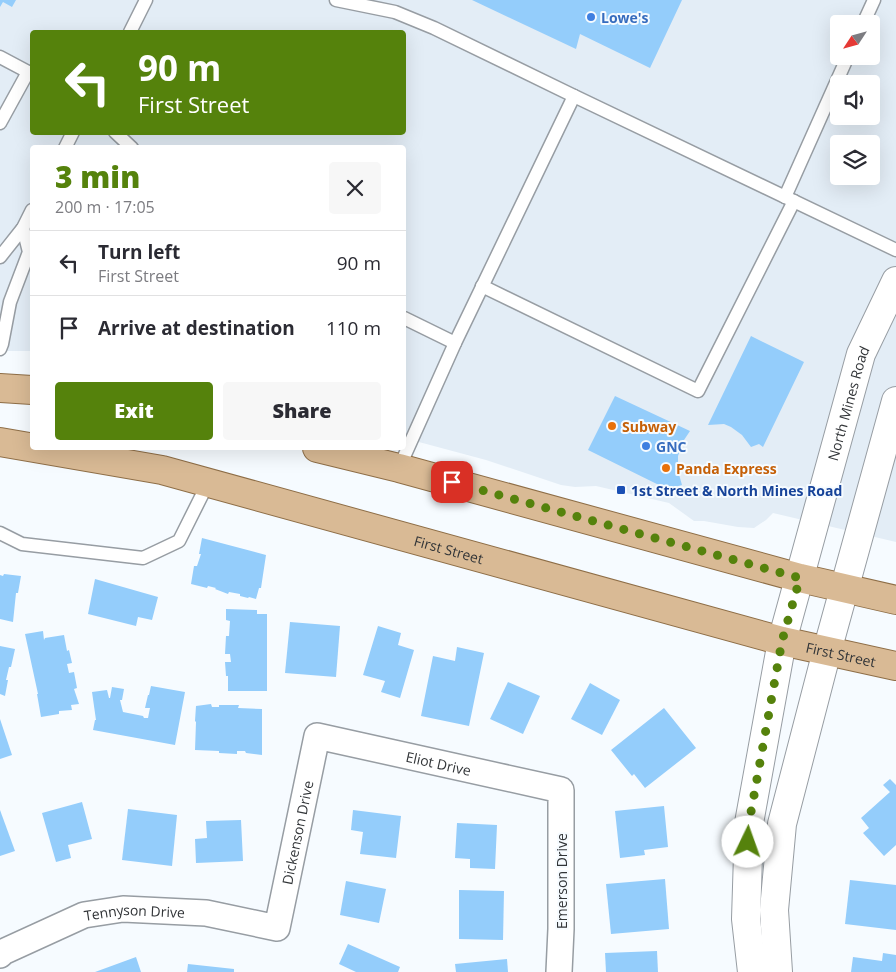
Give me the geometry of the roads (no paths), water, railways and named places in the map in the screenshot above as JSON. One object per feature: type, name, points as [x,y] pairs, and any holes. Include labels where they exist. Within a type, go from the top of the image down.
[{"type":"main road","name":"North Mines Road","points":[[752,972],[746,919],[749,823],[782,641],[861,354],[896,281]]},
{"type":"main road","points":[[0,388],[30,390]]},
{"type":"main road","points":[[778,972],[774,910],[782,824],[827,651],[896,401]]},
{"type":"main road","name":"First Street","points":[[0,442],[30,447]]},
{"type":"main road","name":"First Street","points":[[46,450],[162,470],[782,641],[896,666]]},
{"type":"main road","points":[[325,450],[399,468],[800,578],[896,600]]},
{"type":"street","name":"Eliot Drive","points":[[317,736],[561,790]]},
{"type":"street","name":"Dickenson Drive","points":[[277,928],[317,736]]},
{"type":"street","name":"Emerson Drive","points":[[559,972],[561,928],[561,790]]},
{"type":"street","name":"Tennyson Drive","points":[[0,955],[84,915],[124,909],[206,913],[277,928]]},
{"type":"lane","points":[[131,30],[146,0]]},
{"type":"lane","points":[[336,0],[394,12],[434,28],[896,250]]},
{"type":"lane","points":[[867,15],[874,0]]},
{"type":"lane","points":[[0,57],[30,73],[0,123]]},
{"type":"lane","points":[[482,286],[698,391],[789,199],[844,65]]},
{"type":"lane","points":[[399,468],[455,343],[574,96]]},
{"type":"lane","points":[[118,135],[129,145]]},
{"type":"lane","points":[[0,257],[23,228],[30,214]]},
{"type":"lane","points":[[0,349],[10,302],[29,252],[23,228]]},
{"type":"lane","points":[[406,319],[455,343]]},
{"type":"lane","points":[[0,533],[22,544],[143,558],[179,541],[208,483]]},
{"type":"place","name":"Lowe's","points":[[591,17]]},
{"type":"place","name":"Subway","points":[[612,426]]},
{"type":"place","name":"GNC","points":[[646,446]]},
{"type":"place","name":"Panda Express","points":[[666,468]]},
{"type":"place","name":"1st Street & North Mines Road","points":[[621,490]]}]
